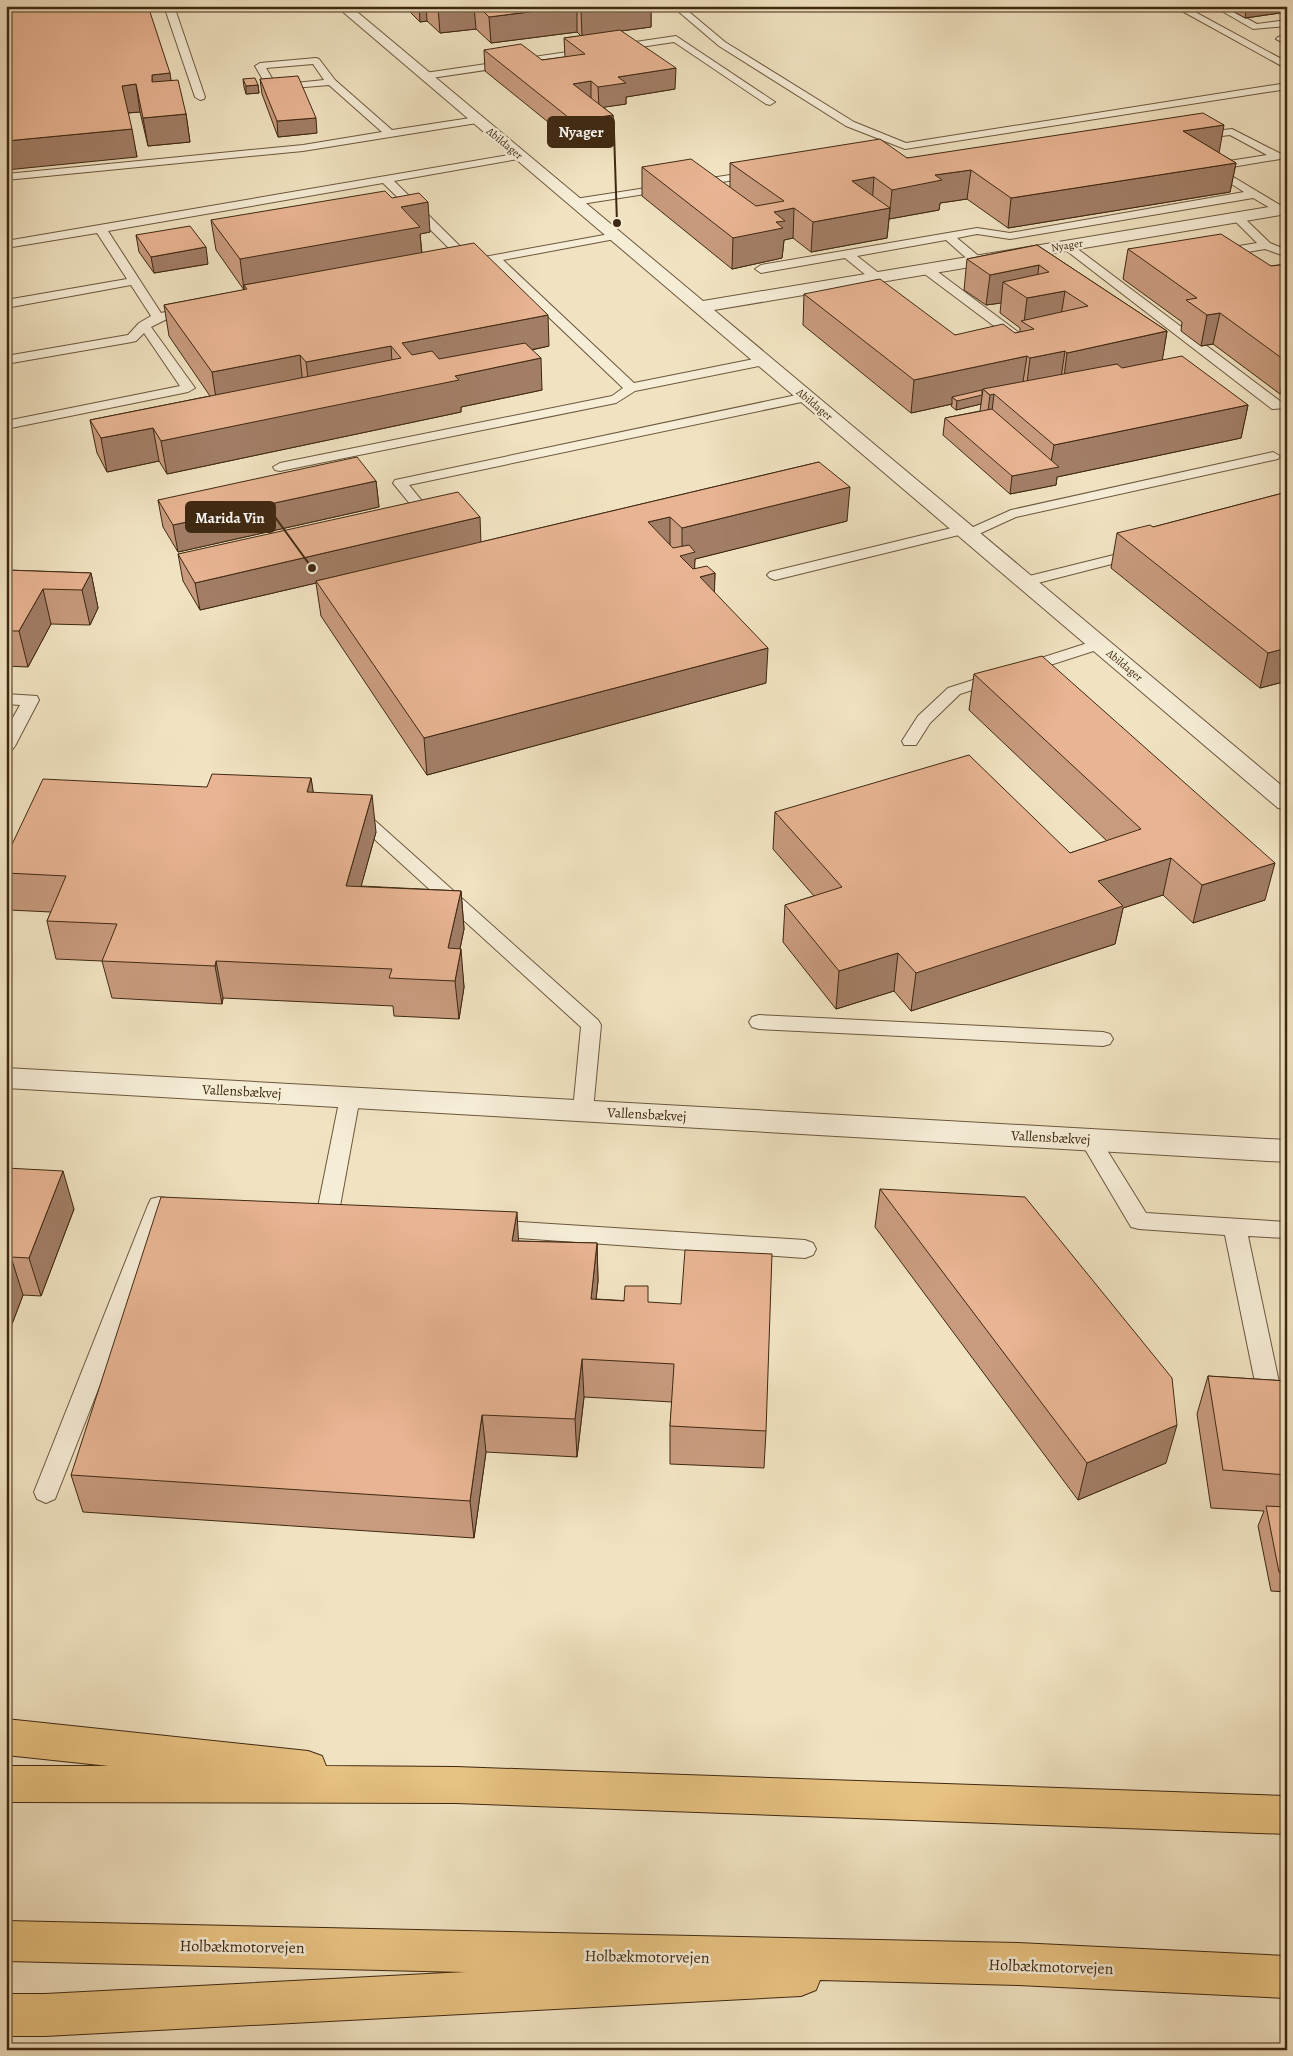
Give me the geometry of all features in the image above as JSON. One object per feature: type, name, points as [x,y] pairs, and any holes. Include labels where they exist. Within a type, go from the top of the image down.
[{"type":"highway","points":[[6,1737],[456,1785]]},
{"type":"highway","points":[[6,1784],[456,1785],[1287,1815]]},
{"type":"highway","name":"Holbækmotorvejen","points":[[6,1941],[1018,1964],[1287,1977]]},
{"type":"highway","points":[[6,2016],[1018,1964]]},
{"type":"street","name":"Abildager","points":[[342,6],[1100,644],[1282,794]]},
{"type":"street","name":"Nyager","points":[[700,307],[876,282],[926,269],[977,260],[1237,217],[1278,213]]},
{"type":"street","name":"Vallensbækvej","points":[[6,1078],[1287,1150]]},
{"type":"lane","points":[[169,6],[200,97]]},
{"type":"lane","points":[[676,6],[722,44],[850,124],[905,146],[1287,86]]},
{"type":"lane","points":[[1176,6],[1287,66]]},
{"type":"lane","points":[[1217,6],[1256,27],[1287,23]]},
{"type":"lane","points":[[1287,38],[1281,39],[1287,42]]},
{"type":"lane","points":[[425,76],[676,39],[770,102]]},
{"type":"lane","points":[[331,82],[273,88],[260,66],[316,61],[331,82],[390,134]]},
{"type":"lane","points":[[6,177],[303,148],[477,120]]},
{"type":"lane","points":[[1184,138],[1232,132],[1282,155]]},
{"type":"lane","points":[[1278,213],[1255,194],[1210,167],[1282,155]]},
{"type":"lane","points":[[6,245],[520,156]]},
{"type":"lane","points":[[575,202],[766,173]]},
{"type":"lane","points":[[385,179],[470,263]]},
{"type":"lane","points":[[761,270],[977,231],[1010,236],[1255,194]]},
{"type":"lane","points":[[1237,217],[1266,245],[1287,254]]},
{"type":"lane","points":[[100,228],[157,316]]},
{"type":"lane","points":[[451,266],[616,236]]},
{"type":"lane","points":[[948,237],[977,260]]},
{"type":"lane","points":[[1208,255],[1266,245]]},
{"type":"lane","points":[[1067,246],[1277,406],[1287,404]]},
{"type":"lane","points":[[849,254],[876,282]]},
{"type":"lane","points":[[494,258],[631,388]]},
{"type":"lane","points":[[926,269],[1028,341],[1004,346]]},
{"type":"lane","points":[[1101,273],[1120,269]]},
{"type":"lane","points":[[6,304],[134,282]]},
{"type":"lane","points":[[6,360],[132,338],[143,326],[157,316],[206,308]]},
{"type":"lane","points":[[6,425],[188,388],[150,333],[143,326]]},
{"type":"lane","points":[[280,467],[616,399],[631,388],[764,361]]},
{"type":"lane","points":[[428,517],[400,483],[806,396]]},
{"type":"lane","points":[[775,575],[967,532],[1011,514],[1273,456]]},
{"type":"lane","points":[[1026,581],[1152,549]]},
{"type":"lane","points":[[910,741],[924,720],[954,691],[1100,644]]},
{"type":"lane","points":[[6,699],[31,700],[6,746]]},
{"type":"lane","points":[[334,810],[354,810],[591,1025],[583,1110]]},
{"type":"lane","points":[[759,1022],[1103,1039]]},
{"type":"lane","points":[[327,1217],[350,1097]]},
{"type":"lane","points":[[1090,1139],[1139,1222],[1287,1230]]},
{"type":"lane","points":[[46,1492],[159,1205],[199,1208]]},
{"type":"lane","points":[[466,1226],[805,1249]]},
{"type":"lane","points":[[1235,1227],[1268,1387]]},
{"type":"building","points":[[6,6],[148,6],[170,73],[152,75],[152,82],[178,80],[186,114],[143,118],[136,84],[122,86],[132,129],[6,141]]},
{"type":"building","points":[[478,6],[576,6],[489,17]]},
{"type":"building","points":[[577,6],[611,6],[581,10]]},
{"type":"building","points":[[620,30],[676,68],[618,77],[626,83],[598,87],[591,81],[573,84],[613,115],[573,121],[484,50],[521,44],[542,60],[585,54],[564,38]]},
{"type":"building","points":[[298,76],[316,118],[277,121],[260,79]]},
{"type":"building","points":[[255,78],[258,85],[246,86],[243,79]]},
{"type":"building","points":[[1203,113],[1224,125],[1183,131],[1236,163],[1011,198],[971,170],[935,175],[942,180],[892,190],[874,177],[852,181],[890,208],[813,222],[794,208],[774,212],[785,221],[776,222],[783,228],[733,238],[642,167],[691,159],[756,206],[784,201],[730,163],[880,139],[907,158]]},
{"type":"building","points":[[385,191],[392,198],[419,193],[428,202],[401,207],[420,227],[240,259],[211,220]]},
{"type":"building","points":[[190,226],[206,247],[151,257],[136,235]]},
{"type":"building","points":[[1221,234],[1271,266],[1287,264],[1287,362],[1220,313],[1207,315],[1186,300],[1197,298],[1128,249]]},
{"type":"building","points":[[474,243],[548,315],[402,343],[412,355],[432,351],[439,359],[525,343],[541,358],[455,376],[459,380],[161,441],[153,428],[101,438],[90,420],[401,358],[391,346],[306,362],[300,355],[212,372],[164,305],[247,289],[244,285]]},
{"type":"building","points":[[1037,245],[1167,331],[1067,353],[1065,351],[1030,358],[1027,356],[914,380],[804,294],[880,279],[955,335],[1003,324],[1015,333],[1034,329],[1021,321],[1088,306],[1065,291],[1027,298],[1003,282],[1049,272],[1039,265],[990,275],[967,259]]},
{"type":"building","points":[[1182,356],[1248,405],[1054,445],[994,394],[990,395],[983,389],[1117,364],[1122,368]]},
{"type":"building","points":[[982,390],[982,395],[957,401],[952,397]]},
{"type":"building","points":[[992,409],[1059,467],[1012,476],[945,418]]},
{"type":"building","points":[[357,457],[376,481],[173,525],[158,500]]},
{"type":"building","points":[[819,462],[850,487],[682,528],[670,517],[648,522],[673,548],[689,545],[695,552],[680,556],[693,569],[707,566],[715,573],[700,577],[768,648],[424,738],[316,581]]},
{"type":"building","points":[[458,492],[480,517],[195,583],[178,554]]},
{"type":"building","points":[[1287,492],[1287,648],[1268,653],[1117,533],[1150,525],[1153,527]]},
{"type":"building","points":[[6,570],[91,573],[82,590],[43,589],[19,631],[6,631]]},
{"type":"building","points":[[1042,656],[1275,863],[1202,885],[1171,858],[1098,881],[1123,906],[916,973],[898,953],[839,971],[785,905],[842,887],[775,812],[969,755],[1070,853],[1141,829],[974,674]]},
{"type":"building","points":[[212,774],[311,778],[307,792],[372,795],[346,886],[461,891],[448,948],[461,949],[455,981],[389,978],[392,969],[216,961],[215,966],[102,961],[117,924],[47,921],[66,876],[6,873],[6,857],[43,779],[207,787]]},
{"type":"building","points":[[6,1168],[63,1171],[29,1258],[11,1257],[6,1268]]},
{"type":"building","points":[[880,1189],[1025,1197],[1172,1378],[1177,1425],[1087,1463]]},
{"type":"building","points":[[161,1197],[517,1212],[512,1241],[597,1243],[591,1299],[624,1301],[625,1286],[648,1286],[648,1302],[681,1304],[685,1250],[772,1254],[766,1431],[670,1426],[674,1364],[582,1359],[575,1419],[482,1415],[470,1501],[71,1475]]},
{"type":"building","points":[[1208,1376],[1287,1381],[1287,1475],[1223,1470]]},
{"type":"building","points":[[1266,1506],[1287,1507],[1287,1572],[1279,1572]]},
{"type":"place","name":"Nyager","points":[[617,223]]},
{"type":"place","name":"Marida Vin","points":[[312,568]]}]
